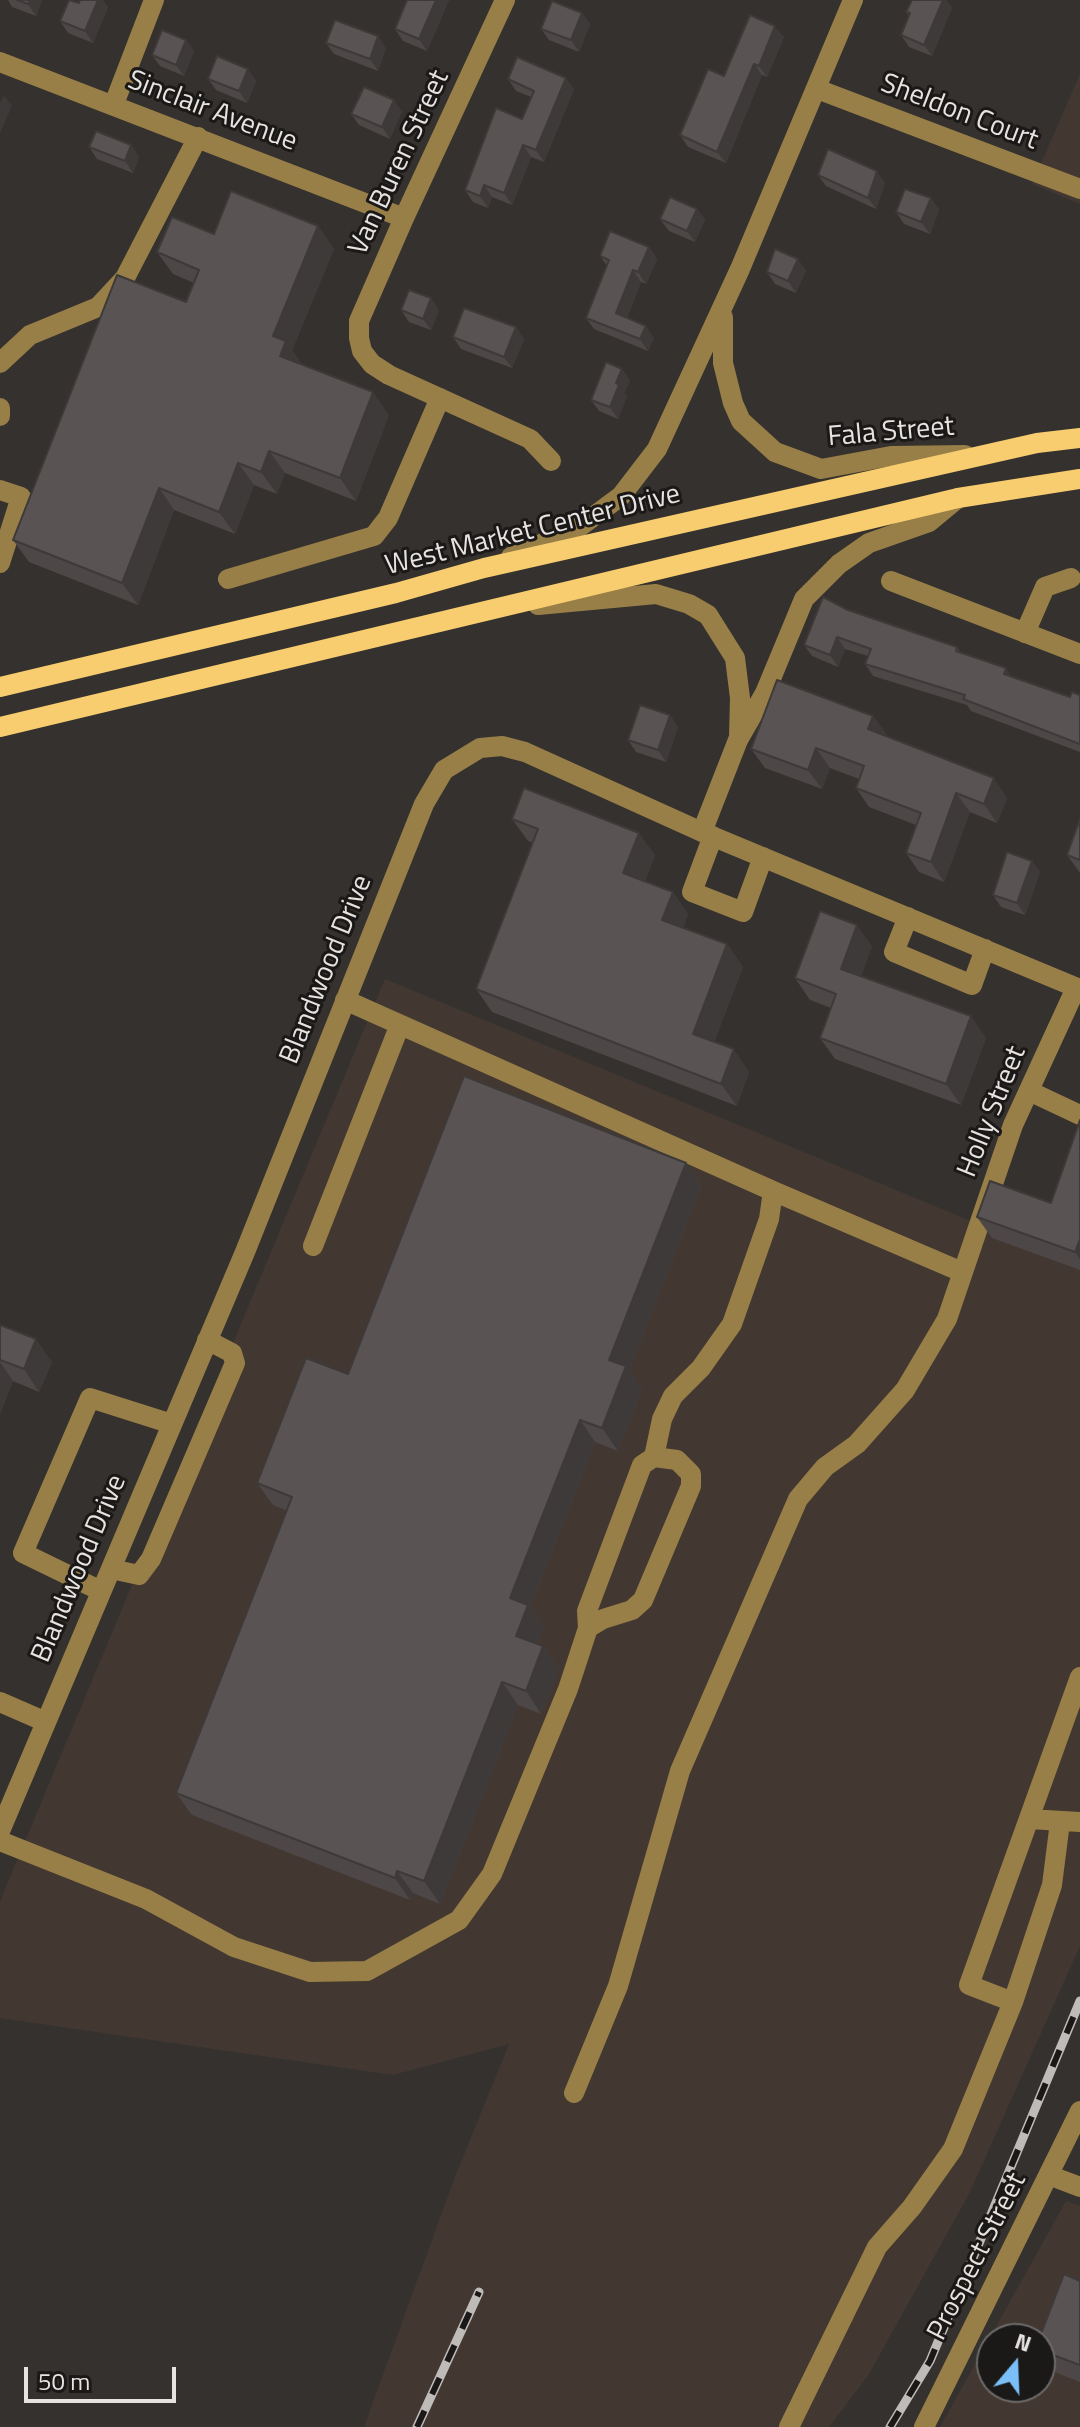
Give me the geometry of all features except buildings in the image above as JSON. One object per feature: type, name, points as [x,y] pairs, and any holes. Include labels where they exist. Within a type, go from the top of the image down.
[{"type":"main road","name":"West Market Center Drive","points":[[0,687],[396,593],[484,568],[989,454],[1080,438]]},
{"type":"main road","points":[[0,727],[958,498],[1080,479]]},
{"type":"street","points":[[114,104],[154,0]]},
{"type":"street","name":"Van Buren Street","points":[[440,398],[389,375],[362,351],[359,321],[505,0]]},
{"type":"street","name":"Fala Street","points":[[484,568],[578,528],[621,496],[657,449],[724,303],[853,0]]},
{"type":"street","name":"Sinclair Avenue","points":[[0,62],[404,218]]},
{"type":"street","name":"Sheldon Court","points":[[817,89],[1080,189]]},
{"type":"street","points":[[0,363],[30,335],[98,307],[125,278],[198,137]]},
{"type":"street","name":"Fala Street","points":[[724,303],[723,363],[733,403],[741,421],[775,452],[821,469],[891,456],[989,454]]},
{"type":"street","points":[[228,579],[374,536],[388,518],[440,398],[530,439],[551,461]]},
{"type":"street","points":[[0,408],[0,416]]},
{"type":"street","points":[[0,490],[21,497],[0,563]]},
{"type":"street","points":[[763,857],[743,912],[692,892],[707,834],[738,740],[765,693],[804,599],[839,564],[869,543],[929,522],[958,498]]},
{"type":"street","points":[[1025,633],[1045,587],[1071,578]]},
{"type":"street","points":[[891,581],[1080,654]]},
{"type":"street","points":[[498,609],[656,594],[689,604],[708,615],[735,658],[740,698],[738,740]]},
{"type":"street","name":"Blandwood Drive","points":[[0,1831],[207,1340],[424,804],[444,770],[480,748],[502,746],[525,752],[707,834],[1078,988]]},
{"type":"street","points":[[908,917],[894,952],[972,985],[985,949]]},
{"type":"street","name":"Holly Street","points":[[574,2093],[618,1986],[680,1771],[798,1499],[825,1467],[857,1444],[905,1390],[947,1319],[1013,1125],[1078,988]]},
{"type":"street","points":[[345,1000],[399,1027],[773,1191],[965,1266]]},
{"type":"street","points":[[313,1246],[399,1027]]},
{"type":"street","points":[[1029,1091],[1080,1115]]},
{"type":"street","points":[[654,1457],[662,1419],[673,1396],[701,1368],[732,1324],[769,1219],[773,1191]]},
{"type":"street","points":[[111,1569],[139,1575],[151,1559],[235,1363],[232,1353],[207,1340]]},
{"type":"street","points":[[101,1591],[23,1553],[90,1398],[172,1424]]},
{"type":"street","points":[[0,1841],[146,1899],[234,1947],[310,1972],[367,1971],[459,1920],[492,1874],[568,1689],[588,1628],[587,1611],[642,1465],[654,1457],[677,1460],[691,1474],[691,1486],[682,1515],[643,1600],[632,1610],[603,1619],[588,1628]]},
{"type":"street","points":[[1013,2002],[969,1985],[1080,1677]]},
{"type":"street","points":[[0,1702],[46,1722]]},
{"type":"street","points":[[789,2427],[877,2247],[912,2207],[953,2149],[1013,2002],[1070,1822],[1029,1819]]},
{"type":"street","name":"Prospect Street","points":[[924,2427],[1051,2176],[1080,2111]]},
{"type":"street","points":[[1051,2176],[1080,2187]]},
{"type":"shaded area","points":[[1080,74],[1080,204],[1032,184]]},
{"type":"shaded area","points":[[385,979],[1080,1266],[1080,1946],[969,2194],[869,2374],[829,2427],[364,2427],[455,2177],[509,2044],[393,2075],[0,2018],[0,1901]]},
{"type":"shaded area","points":[[1066,2201],[1080,2206],[1080,2427],[940,2427],[976,2362],[976,2403],[1056,2403],[1056,2323],[998,2323]]},
{"type":"railway","points":[[890,2427],[930,2361],[1080,2001]]},
{"type":"railway","points":[[417,2427],[479,2292]]}]
